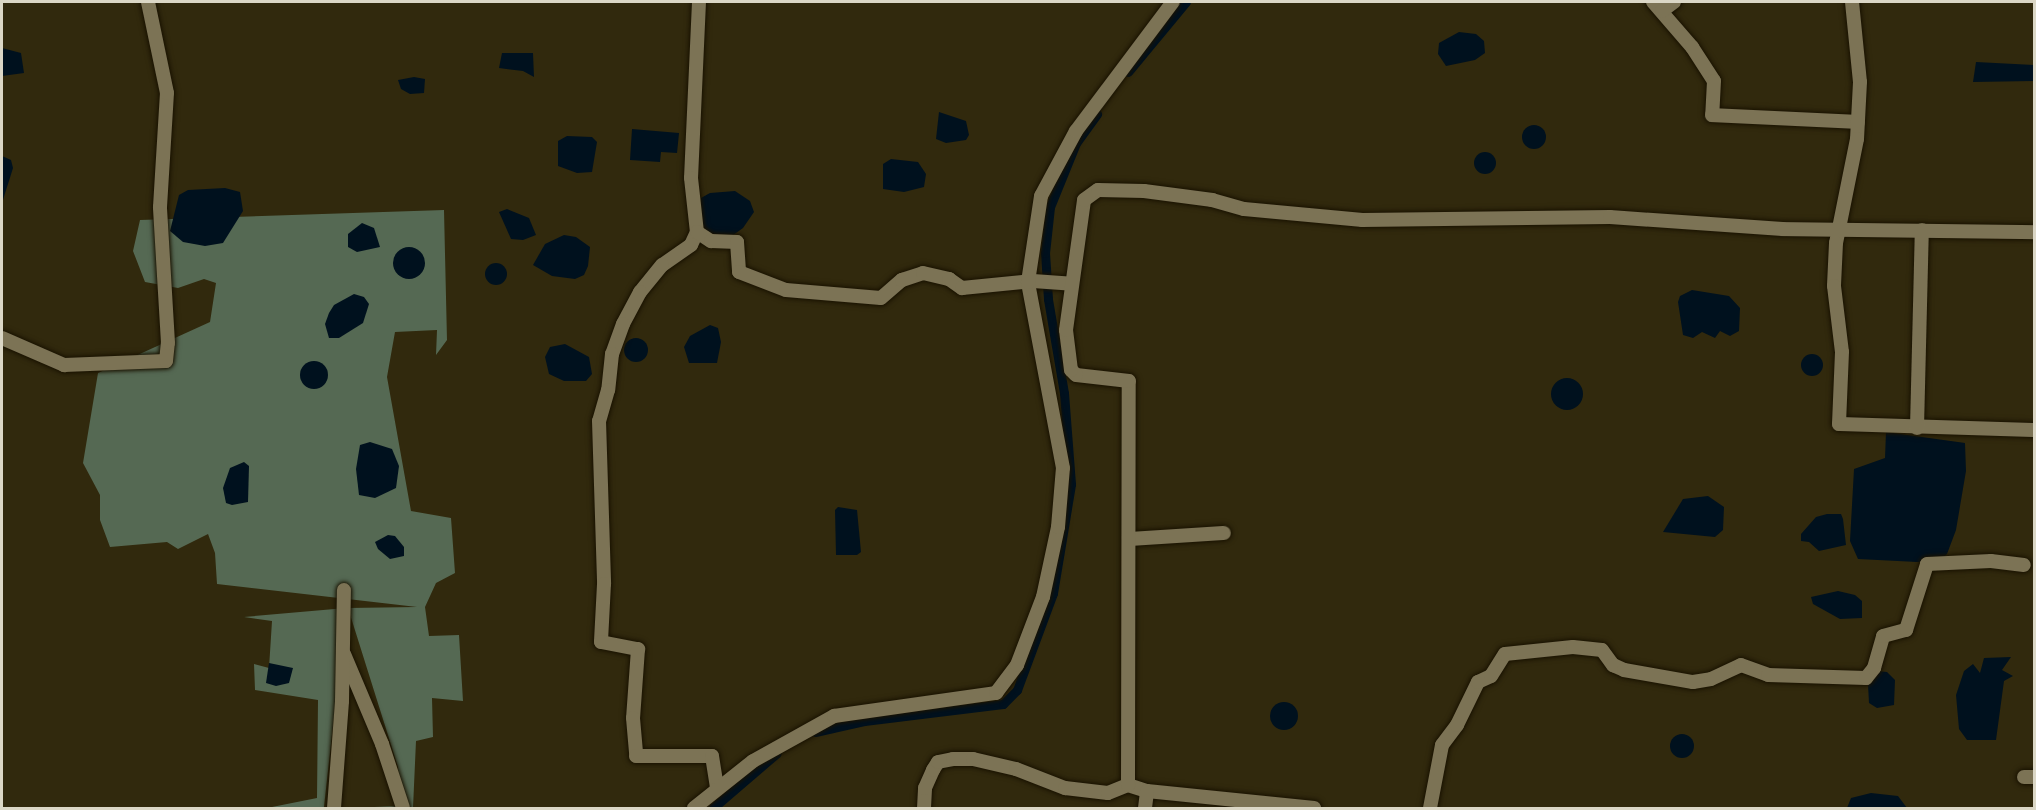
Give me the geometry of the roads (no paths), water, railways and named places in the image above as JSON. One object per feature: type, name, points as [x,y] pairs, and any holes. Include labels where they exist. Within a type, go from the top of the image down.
[{"type":"street","points":[[2,338],[64,365],[166,361],[168,343],[160,207],[167,93],[148,2]]},
{"type":"street","points":[[699,2],[691,178],[697,232],[691,245],[662,265],[640,292],[612,354],[608,390],[599,421],[604,584],[601,642],[638,649],[633,718],[636,756],[712,756],[717,789]]},
{"type":"street","points":[[694,808],[779,744],[834,716],[996,693],[1017,665],[1043,597],[1058,527],[1063,468],[1031,282],[1041,196],[1076,131],[1173,2]]},
{"type":"street","points":[[1674,2],[1658,6],[1714,81],[1712,115],[1858,122]]},
{"type":"street","points":[[1852,2],[1860,82],[1858,122],[1841,229],[1836,243],[1834,286],[1842,352],[1839,424],[2034,430]]},
{"type":"street","points":[[1128,785],[1129,381],[1076,375],[1071,370],[1066,330],[1084,200],[1098,190],[1153,192],[1212,200],[1244,209],[1362,220],[1610,217],[1783,229],[2034,232]]},
{"type":"street","points":[[1917,428],[1922,230]]},
{"type":"street","points":[[697,232],[711,241],[737,242],[739,272],[786,290],[881,298],[902,280],[923,273],[949,279],[962,288],[1031,282],[1072,284]]},
{"type":"street","points":[[1129,539],[1224,533]]},
{"type":"street","points":[[1430,808],[1442,745],[1457,725],[1478,682],[1491,676],[1505,654],[1573,647],[1602,650],[1613,665],[1624,670],[1693,682],[1711,679],[1741,665],[1768,675],[1866,678],[1874,668],[1883,636],[1906,630],[1927,564],[1991,561],[2024,565]]},
{"type":"street","points":[[334,808],[343,652],[344,590]]},
{"type":"street","points":[[343,652],[382,744],[403,808]]},
{"type":"street","points":[[924,808],[925,788],[933,770],[938,762],[953,759],[973,759],[1016,769],[1065,788],[1108,793],[1128,785],[1147,791],[1314,808]]},
{"type":"street","points":[[1145,808],[1147,791]]},
{"type":"water","points":[[1459,32],[1476,34],[1484,41],[1485,53],[1475,60],[1446,66],[1438,54],[1439,43]]},
{"type":"water","points":[[2,48],[21,53],[24,73],[2,76]]},
{"type":"water","points":[[502,53],[533,53],[534,77],[523,71],[499,68]]},
{"type":"water","points":[[1976,62],[2034,65],[2034,81],[1973,82]]},
{"type":"water","points":[[414,77],[425,79],[424,93],[410,94],[401,89],[398,80]]},
{"type":"water","points":[[939,112],[966,121],[969,135],[966,140],[946,143],[936,139]]},
{"type":"water","points":[[1534,125],[1542,129],[1546,137],[1542,145],[1534,149],[1526,145],[1522,137],[1526,129]]},
{"type":"water","points":[[632,129],[679,133],[677,153],[661,152],[660,162],[630,160]]},
{"type":"water","points":[[567,136],[592,137],[597,142],[592,172],[577,173],[558,166],[558,141]]},
{"type":"water","points":[[1485,152],[1493,155],[1496,163],[1493,171],[1485,174],[1477,171],[1474,163],[1477,155]]},
{"type":"water","points":[[2,156],[11,160],[13,168],[2,203]]},
{"type":"water","points":[[891,159],[918,162],[926,174],[924,187],[904,192],[883,189],[883,164]]},
{"type":"water","points":[[225,188],[240,192],[243,211],[223,243],[205,246],[183,242],[170,231],[179,195],[188,190]]},
{"type":"water","points":[[735,191],[750,201],[754,212],[743,228],[729,238],[702,232],[701,198],[710,193]]},
{"type":"water","points":[[507,209],[529,218],[536,235],[523,240],[511,239],[499,212]]},
{"type":"water","points":[[362,223],[374,228],[380,247],[357,252],[348,247],[348,234]]},
{"type":"water","points":[[564,235],[576,237],[590,247],[588,266],[584,275],[575,279],[552,276],[533,265],[545,244]]},
{"type":"water","points":[[409,247],[420,252],[425,263],[420,274],[409,279],[398,274],[393,263],[398,252]]},
{"type":"water","points":[[496,263],[504,266],[507,274],[504,282],[496,285],[488,282],[485,274],[488,266]]},
{"type":"water","points":[[1692,290],[1729,296],[1740,308],[1739,331],[1730,336],[1720,331],[1715,338],[1702,332],[1693,338],[1683,335],[1678,302],[1680,296]]},
{"type":"water","points":[[354,294],[364,297],[369,304],[363,323],[339,338],[329,338],[325,324],[329,313],[334,305]]},
{"type":"water","points":[[710,325],[718,328],[721,342],[717,363],[689,363],[684,347],[690,336]]},
{"type":"water","points":[[636,338],[644,342],[648,350],[644,358],[636,362],[628,358],[624,350],[628,342]]},
{"type":"water","points":[[565,344],[589,357],[592,374],[586,381],[564,381],[549,374],[545,357],[550,347]]},
{"type":"water","points":[[1812,354],[1820,357],[1823,365],[1820,373],[1812,376],[1804,373],[1801,365],[1804,357]]},
{"type":"water","points":[[314,361],[324,365],[328,375],[324,385],[314,389],[304,385],[300,375],[304,365]]},
{"type":"water","points":[[1567,378],[1579,382],[1583,394],[1579,406],[1567,410],[1555,406],[1551,394],[1555,382]]},
{"type":"water","points":[[1886,432],[1965,443],[1966,471],[1956,530],[1947,554],[1937,563],[1858,559],[1850,541],[1854,469],[1885,458]]},
{"type":"water","points":[[370,442],[392,449],[399,466],[396,488],[375,498],[359,495],[356,469],[360,445]]},
{"type":"water","points":[[244,462],[249,466],[248,502],[232,505],[226,503],[223,488],[230,468]]},
{"type":"water","points":[[1708,496],[1724,507],[1723,530],[1715,537],[1663,532],[1683,499]]},
{"type":"water","points":[[838,507],[857,510],[861,552],[857,555],[836,555],[835,510]]},
{"type":"water","points":[[1841,514],[1846,545],[1819,551],[1809,542],[1801,541],[1801,534],[1816,517]]},
{"type":"water","points":[[388,535],[395,536],[404,547],[404,556],[390,559],[378,549],[375,542]]},
{"type":"water","points":[[1838,591],[1855,595],[1862,601],[1862,618],[1840,619],[1813,604],[1811,597]]},
{"type":"water","points":[[2011,657],[2002,670],[2013,676],[2004,681],[1996,740],[1967,740],[1959,729],[1956,695],[1964,671],[1973,664],[1980,673],[1984,658]]},
{"type":"water","points":[[269,663],[293,668],[289,683],[276,686],[266,683]]},
{"type":"water","points":[[1877,671],[1887,672],[1895,680],[1894,705],[1877,708],[1869,703],[1868,684]]},
{"type":"water","points":[[1284,702],[1294,706],[1298,716],[1294,726],[1284,730],[1274,726],[1270,716],[1274,706]]},
{"type":"water","points":[[1682,734],[1687,735],[1693,741],[1693,751],[1687,757],[1682,758],[1677,757],[1671,751],[1670,746],[1671,741],[1677,735]]},
{"type":"water","points":[[1871,793],[1898,796],[1907,808],[1847,808],[1851,798]]},
{"type":"waterway","points":[[1128,72],[1186,2]]},
{"type":"waterway","points":[[815,732],[864,721],[1003,704],[1017,690],[1053,593],[1071,484],[1064,393],[1048,299],[1045,253],[1050,207],[1076,143],[1097,114]]},
{"type":"waterway","points":[[713,808],[777,753]]}]
